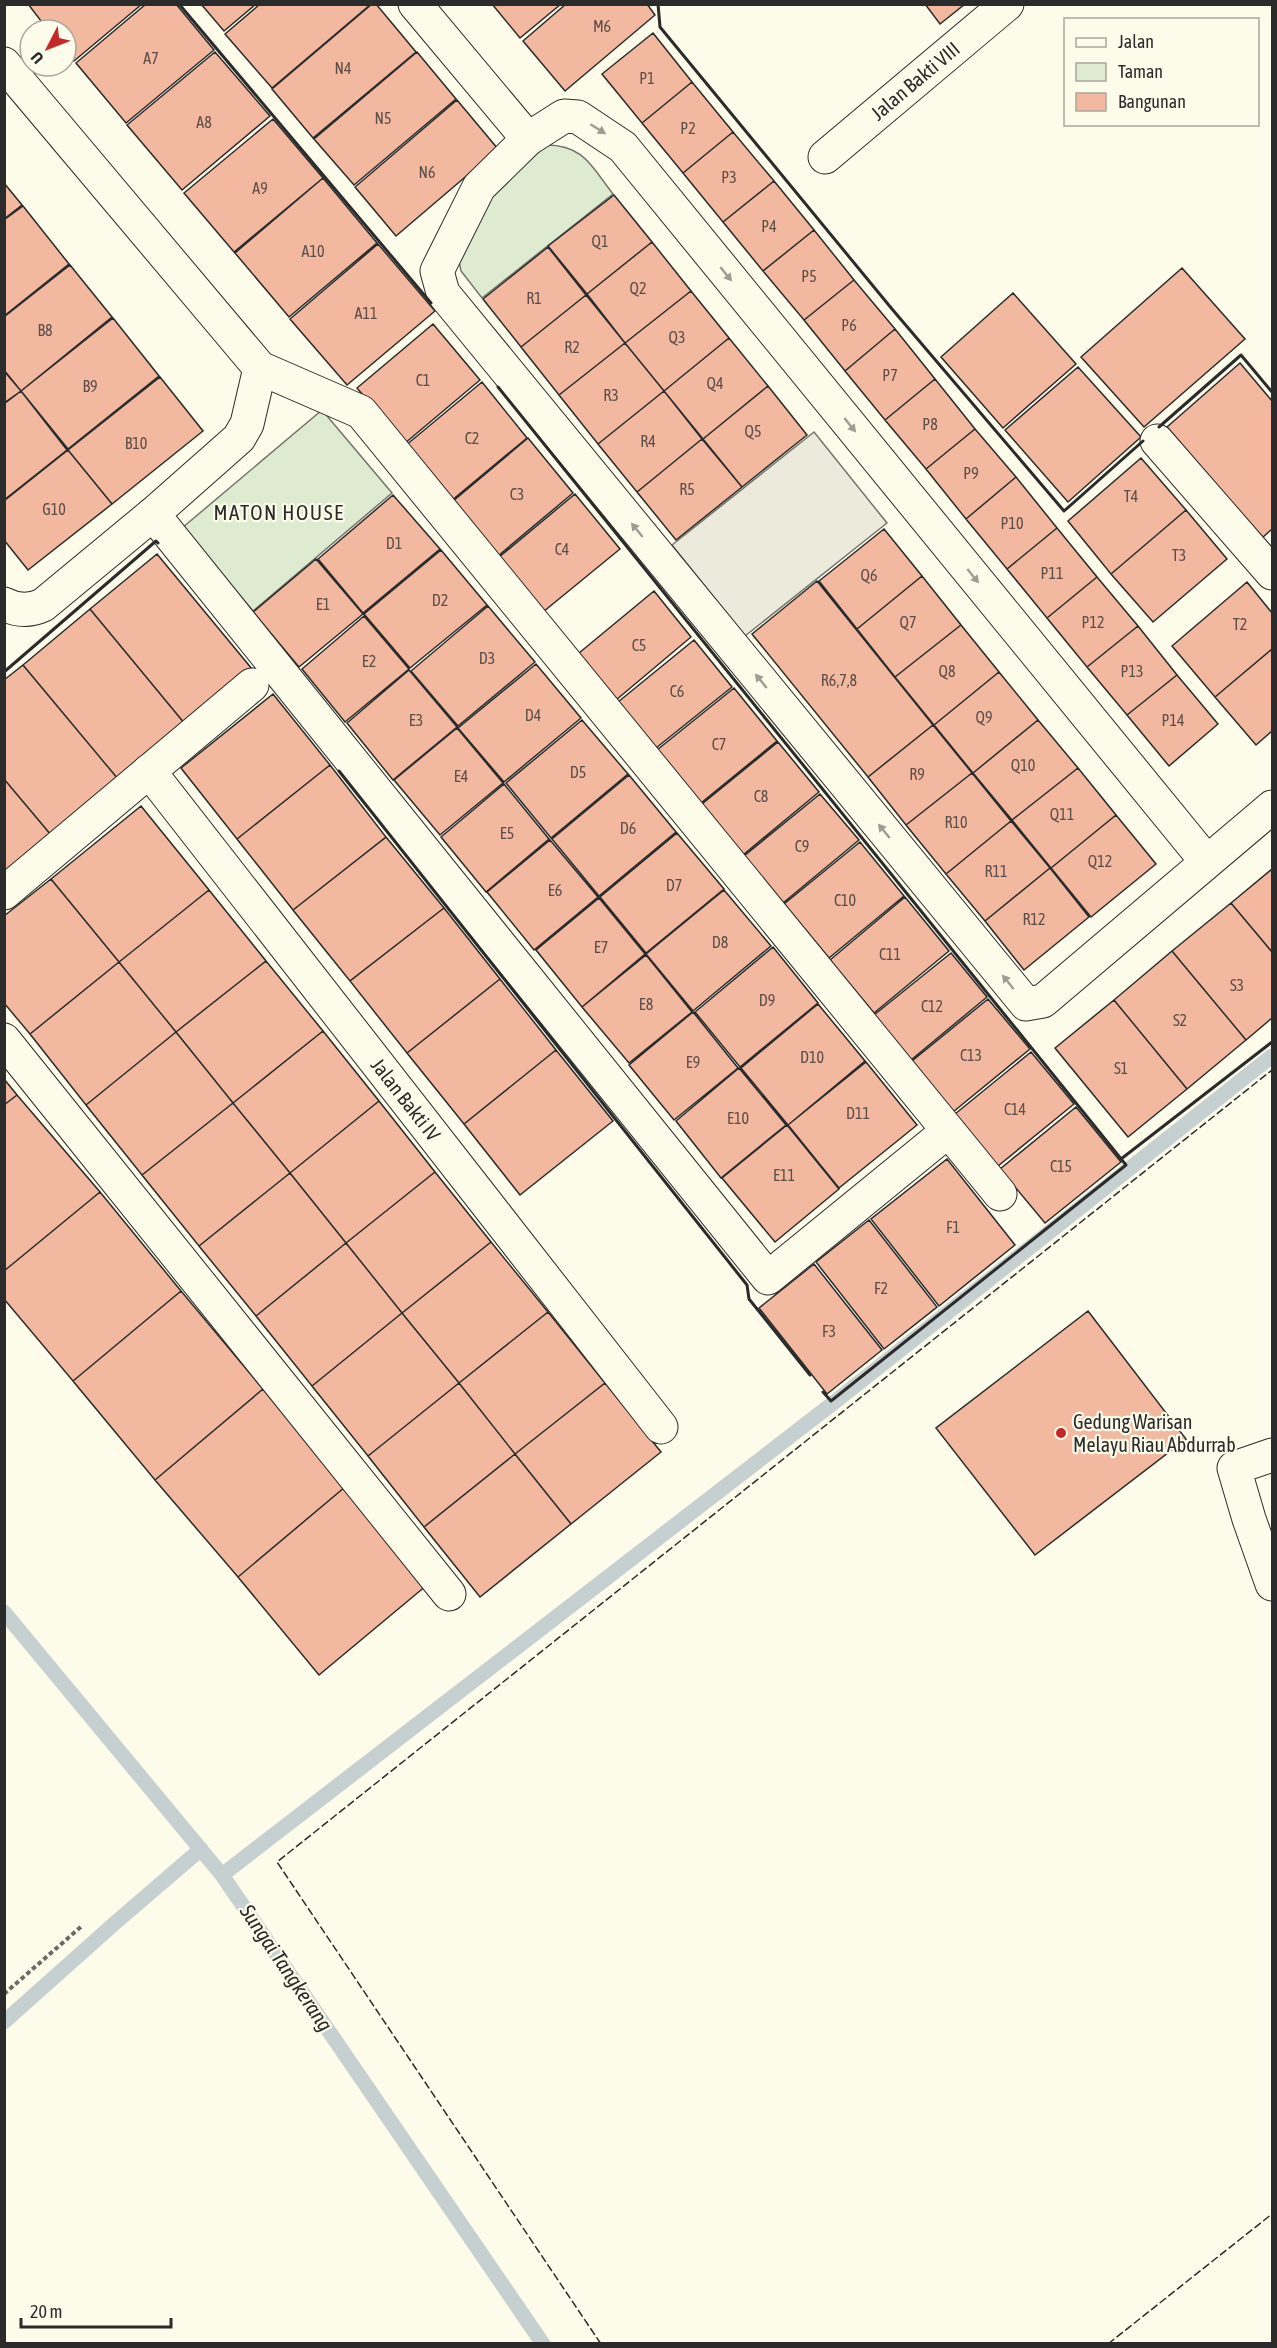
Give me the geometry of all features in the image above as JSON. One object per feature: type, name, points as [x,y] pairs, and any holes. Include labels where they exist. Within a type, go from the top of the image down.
[{"type":"street","points":[[415,4],[528,139]]},
{"type":"street","name":"Jalan Bakti VIII","points":[[825,157],[1006,4]]},
{"type":"street","points":[[4,64],[260,368],[361,412],[1000,1194]]},
{"type":"street","points":[[1208,862],[623,147],[578,117],[564,116],[528,139],[479,187],[437,271],[443,293],[1026,1004],[1043,1001],[1069,980],[1208,862],[1272,807]]},
{"type":"street","points":[[4,604],[18,609],[36,608],[43,605],[153,514],[239,438],[247,424],[260,368]]},
{"type":"street","points":[[1157,441],[1272,573]]},
{"type":"street","points":[[153,514],[768,1278],[948,1131]]},
{"type":"street","points":[[4,893],[252,685]]},
{"type":"street","name":"Jalan Bakti IV","points":[[149,771],[661,1427]]},
{"type":"street","points":[[4,1040],[449,1594]]},
{"type":"street","points":[[1272,1455],[1234,1468],[1272,1584]]},
{"type":"path","points":[[4,1994],[83,1925]]},
{"type":"green space","points":[[546,145],[559,146],[578,153],[593,167],[613,194],[482,298],[461,271],[459,261],[490,194]]},
{"type":"green space","points":[[322,410],[392,493],[253,611],[182,528]]},
{"type":"shaded area","points":[[814,432],[887,523],[745,636],[672,545]]},
{"type":"building","points":[[28,4],[142,4],[78,58],[78,18],[39,18]]},
{"type":"building","points":[[146,4],[176,4],[214,50],[126,123],[78,65],[78,61]]},
{"type":"building","points":[[201,4],[256,4],[224,31]]},
{"type":"building","points":[[260,4],[371,4],[272,88],[225,34]]},
{"type":"building","points":[[372,4],[376,4],[416,52],[313,138],[272,89]]},
{"type":"building","points":[[492,4],[561,4],[520,38]]},
{"type":"building","points":[[566,4],[647,4],[655,15],[565,91],[523,41]]},
{"type":"building","points":[[925,4],[965,4],[940,24]]},
{"type":"building","points":[[653,33],[692,82],[642,123],[602,74]]},
{"type":"building","points":[[215,52],[270,116],[182,190],[127,125]]},
{"type":"building","points":[[417,52],[456,99],[354,185],[314,139]]},
{"type":"building","points":[[692,82],[733,132],[683,173],[642,123]]},
{"type":"building","points":[[457,100],[498,149],[396,236],[355,187]]},
{"type":"building","points":[[273,119],[323,178],[234,252],[184,193]]},
{"type":"building","points":[[733,132],[774,181],[723,222],[683,173]]},
{"type":"building","points":[[323,178],[377,243],[289,317],[235,253]]},
{"type":"building","points":[[774,181],[814,230],[763,271],[723,222]]},
{"type":"building","points":[[4,183],[22,205],[4,219]]},
{"type":"building","points":[[614,195],[652,242],[587,294],[548,246]]},
{"type":"building","points":[[23,206],[69,264],[4,316],[4,220]]},
{"type":"building","points":[[814,230],[854,280],[804,320],[763,271]]},
{"type":"building","points":[[652,242],[691,291],[625,343],[587,294]]},
{"type":"building","points":[[378,244],[435,311],[347,385],[290,319]]},
{"type":"building","points":[[548,247],[586,295],[521,347],[483,299]]},
{"type":"building","points":[[70,265],[112,317],[21,391],[4,370],[4,317]]},
{"type":"building","points":[[1182,268],[1245,339],[1144,427],[1081,357]]},
{"type":"building","points":[[854,280],[895,329],[845,371],[804,320]]},
{"type":"building","points":[[691,291],[729,338],[664,391],[625,343]]},
{"type":"building","points":[[1013,293],[1076,364],[1003,428],[941,357]]},
{"type":"building","points":[[586,295],[625,343],[559,395],[521,347]]},
{"type":"building","points":[[113,318],[159,376],[68,449],[21,391]]},
{"type":"building","points":[[433,324],[480,380],[404,444],[357,388]]},
{"type":"building","points":[[895,329],[935,379],[885,420],[845,371]]},
{"type":"building","points":[[729,338],[768,386],[703,439],[664,391]]},
{"type":"building","points":[[625,343],[664,391],[598,444],[559,395]]},
{"type":"building","points":[[1240,363],[1272,401],[1272,529],[1262,538],[1167,427]]},
{"type":"building","points":[[1078,367],[1141,437],[1068,502],[1005,430]]},
{"type":"building","points":[[4,371],[21,391],[4,403]]},
{"type":"building","points":[[160,377],[203,431],[112,504],[68,450]]},
{"type":"building","points":[[935,379],[975,429],[926,469],[885,420]]},
{"type":"building","points":[[482,382],[527,438],[451,501],[405,446]]},
{"type":"building","points":[[768,386],[807,435],[742,487],[703,439]]},
{"type":"building","points":[[21,391],[67,450],[4,500],[4,404]]},
{"type":"building","points":[[664,391],[702,439],[637,492],[598,444]]},
{"type":"building","points":[[975,429],[1016,477],[966,519],[926,469]]},
{"type":"building","points":[[528,438],[573,493],[498,556],[452,502]]},
{"type":"building","points":[[702,439],[742,487],[676,540],[637,492]]},
{"type":"building","points":[[68,450],[112,504],[28,570],[4,540],[4,501]]},
{"type":"building","points":[[1141,458],[1186,510],[1111,574],[1068,521]]},
{"type":"building","points":[[1016,477],[1057,528],[1007,569],[966,519]]},
{"type":"building","points":[[575,494],[620,549],[543,612],[498,558]]},
{"type":"building","points":[[393,495],[440,549],[363,613],[318,559]]},
{"type":"building","points":[[1186,510],[1227,559],[1153,622],[1111,574]]},
{"type":"building","points":[[1057,528],[1097,577],[1047,618],[1007,569]]},
{"type":"building","points":[[884,529],[922,576],[857,629],[819,581]]},
{"type":"building","points":[[441,550],[487,605],[410,668],[364,614]]},
{"type":"building","points":[[157,554],[252,669],[185,724],[90,609]]},
{"type":"building","points":[[316,559],[363,614],[299,667],[253,612]]},
{"type":"building","points":[[922,576],[961,625],[895,677],[857,629]]},
{"type":"building","points":[[1097,577],[1138,626],[1087,667],[1047,618]]},
{"type":"building","points":[[817,581],[933,725],[868,777],[752,634]]},
{"type":"building","points":[[1247,582],[1272,613],[1272,649],[1215,697],[1172,646]]},
{"type":"building","points":[[654,591],[691,637],[616,700],[579,653]]},
{"type":"building","points":[[488,606],[535,662],[458,726],[411,671]]},
{"type":"building","points":[[90,609],[185,724],[118,779],[23,665]]},
{"type":"building","points":[[364,616],[409,669],[345,722],[302,669]]},
{"type":"building","points":[[961,625],[999,672],[934,725],[895,677]]},
{"type":"building","points":[[1138,626],[1177,675],[1127,715],[1087,667]]},
{"type":"building","points":[[694,640],[732,687],[656,748],[618,702]]},
{"type":"building","points":[[1272,649],[1272,731],[1256,745],[1215,697]]},
{"type":"building","points":[[536,664],[581,718],[504,782],[458,728]]},
{"type":"building","points":[[23,665],[118,779],[51,835],[4,779],[4,680]]},
{"type":"building","points":[[409,670],[457,727],[393,780],[347,723]]},
{"type":"building","points":[[999,672],[1038,720],[973,773],[934,725]]},
{"type":"building","points":[[1177,675],[1218,724],[1169,766],[1127,715]]},
{"type":"building","points":[[734,688],[777,741],[701,803],[657,750]]},
{"type":"building","points":[[273,694],[330,765],[237,839],[181,768]]},
{"type":"building","points":[[582,720],[628,774],[551,838],[506,783]]},
{"type":"building","points":[[1038,720],[1078,768],[1012,820],[973,773]]},
{"type":"building","points":[[933,725],[972,773],[906,825],[868,777]]},
{"type":"building","points":[[457,728],[503,783],[440,835],[394,780]]},
{"type":"building","points":[[778,742],[819,792],[743,855],[702,804]]},
{"type":"building","points":[[330,765],[386,837],[293,910],[237,839]]},
{"type":"building","points":[[1078,768],[1116,815],[1051,868],[1012,820]]},
{"type":"building","points":[[972,773],[1011,821],[946,874],[906,825]]},
{"type":"building","points":[[629,775],[676,832],[599,896],[552,839]]},
{"type":"building","points":[[4,779],[51,835],[4,874]]},
{"type":"building","points":[[504,784],[549,839],[486,892],[441,837]]},
{"type":"building","points":[[820,794],[859,840],[783,903],[744,856]]},
{"type":"building","points":[[141,806],[209,890],[119,962],[51,879]]},
{"type":"building","points":[[1116,815],[1156,864],[1091,917],[1051,868]]},
{"type":"building","points":[[1011,821],[1050,868],[985,921],[946,874]]},
{"type":"building","points":[[677,833],[724,889],[646,953],[600,897]]},
{"type":"building","points":[[386,837],[444,908],[350,981],[293,910]]},
{"type":"building","points":[[550,840],[598,897],[534,950],[487,892]]},
{"type":"building","points":[[860,842],[904,896],[829,958],[784,904]]},
{"type":"building","points":[[1050,868],[1089,917],[1024,970],[985,921]]},
{"type":"building","points":[[1272,869],[1272,952],[1231,903]]},
{"type":"building","points":[[51,879],[119,962],[30,1034],[4,1003],[4,916]]},
{"type":"building","points":[[209,890],[266,961],[176,1032],[119,962]]},
{"type":"building","points":[[724,890],[771,946],[693,1011],[646,954]]},
{"type":"building","points":[[905,897],[949,951],[874,1013],[830,960]]},
{"type":"building","points":[[599,898],[645,954],[582,1007],[536,950]]},
{"type":"building","points":[[1231,903],[1272,952],[1272,1018],[1246,1040],[1172,951]]},
{"type":"building","points":[[444,908],[500,979],[407,1053],[350,981]]},
{"type":"building","points":[[773,947],[818,1003],[740,1067],[695,1012]]},
{"type":"building","points":[[1172,951],[1246,1040],[1187,1089],[1114,1000]]},
{"type":"building","points":[[951,953],[987,997],[911,1060],[874,1015]]},
{"type":"building","points":[[646,955],[692,1012],[629,1063],[582,1007]]},
{"type":"building","points":[[266,961],[323,1031],[233,1103],[176,1032]]},
{"type":"building","points":[[119,962],[176,1032],[86,1105],[30,1034]]},
{"type":"building","points":[[500,979],[556,1050],[464,1124],[407,1053]]},
{"type":"building","points":[[988,999],[1030,1049],[953,1112],[912,1061]]},
{"type":"building","points":[[1114,1000],[1187,1089],[1128,1137],[1055,1048]]},
{"type":"building","points":[[818,1004],[865,1061],[788,1125],[741,1068]]},
{"type":"building","points":[[693,1012],[738,1068],[674,1120],[629,1065]]},
{"type":"building","points":[[323,1031],[379,1101],[290,1173],[233,1103]]},
{"type":"building","points":[[176,1032],[233,1103],[142,1175],[86,1105]]},
{"type":"building","points":[[556,1050],[613,1121],[520,1195],[464,1124]]},
{"type":"building","points":[[1031,1052],[1074,1104],[998,1166],[955,1114]]},
{"type":"building","points":[[866,1062],[917,1125],[839,1188],[788,1125]]},
{"type":"building","points":[[739,1068],[786,1125],[721,1178],[676,1121]]},
{"type":"building","points":[[4,1079],[17,1095],[4,1105]]},
{"type":"building","points":[[17,1095],[100,1192],[4,1271],[4,1105]]},
{"type":"building","points":[[379,1101],[435,1172],[346,1243],[290,1173]]},
{"type":"building","points":[[233,1103],[290,1173],[199,1246],[142,1175]]},
{"type":"building","points":[[1076,1107],[1121,1162],[1045,1223],[1000,1169]]},
{"type":"building","points":[[787,1125],[839,1189],[775,1242],[722,1178]]},
{"type":"building","points":[[787,1125],[839,1189],[775,1242],[722,1178]]},
{"type":"building","points":[[947,1159],[1015,1245],[939,1306],[871,1219]]},
{"type":"building","points":[[435,1172],[491,1242],[402,1313],[346,1243]]},
{"type":"building","points":[[290,1173],[346,1243],[256,1316],[199,1246]]},
{"type":"building","points":[[100,1192],[181,1291],[73,1381],[4,1299],[4,1271]]},
{"type":"building","points":[[869,1220],[937,1307],[884,1349],[816,1262]]},
{"type":"building","points":[[491,1242],[548,1312],[459,1383],[402,1313]]},
{"type":"building","points":[[346,1243],[402,1313],[312,1386],[256,1316]]},
{"type":"building","points":[[814,1264],[882,1350],[827,1394],[759,1308]]},
{"type":"building","points":[[181,1291],[263,1389],[155,1480],[73,1381]]},
{"type":"building","name":"Gedung Warisan Melayu Riau Abdurrab","points":[[1088,1311],[1186,1439],[1035,1555],[936,1428]]},
{"type":"building","points":[[548,1312],[605,1383],[515,1454],[459,1383]]},
{"type":"building","points":[[402,1313],[459,1383],[368,1456],[312,1386]]},
{"type":"building","points":[[459,1383],[515,1454],[424,1527],[368,1456]]},
{"type":"building","points":[[605,1383],[661,1452],[571,1524],[515,1454]]},
{"type":"building","points":[[263,1389],[345,1487],[238,1577],[155,1480]]},
{"type":"building","points":[[515,1454],[571,1524],[480,1597],[424,1527]]},
{"type":"building","points":[[345,1487],[427,1585],[319,1675],[238,1577]]},
{"type":"waterway","points":[[222,1875],[832,1404],[1272,1056]]},
{"type":"waterway","name":"Sungai Tangkerang","points":[[4,1612],[222,1875],[543,2344]]},
{"type":"waterway","points":[[4,2022],[201,1849]]},
{"type":"fence","points":[[601,2344],[277,1862],[1272,1070]]},
{"type":"fence","points":[[1108,2344],[1272,2214]]},
{"type":"wall","points":[[179,4],[431,303]]},
{"type":"wall","points":[[658,4],[660,27],[892,309],[1064,511],[1143,441]]},
{"type":"wall","points":[[1159,427],[1241,355],[1272,392]]},
{"type":"wall","points":[[498,387],[1126,1165],[831,1401],[823,1392]]},
{"type":"wall","points":[[4,672],[156,541],[158,543]]},
{"type":"wall","points":[[339,771],[747,1285],[749,1299],[810,1375]]},
{"type":"wall","points":[[1120,1158],[1272,1042]]},
{"type":"place","name":"Gedung Warisan Melayu Riau Abdurrab","points":[[1061,1433]]},
{"type":"district","name":"MATON HOUSE","points":[[279,513]]}]
